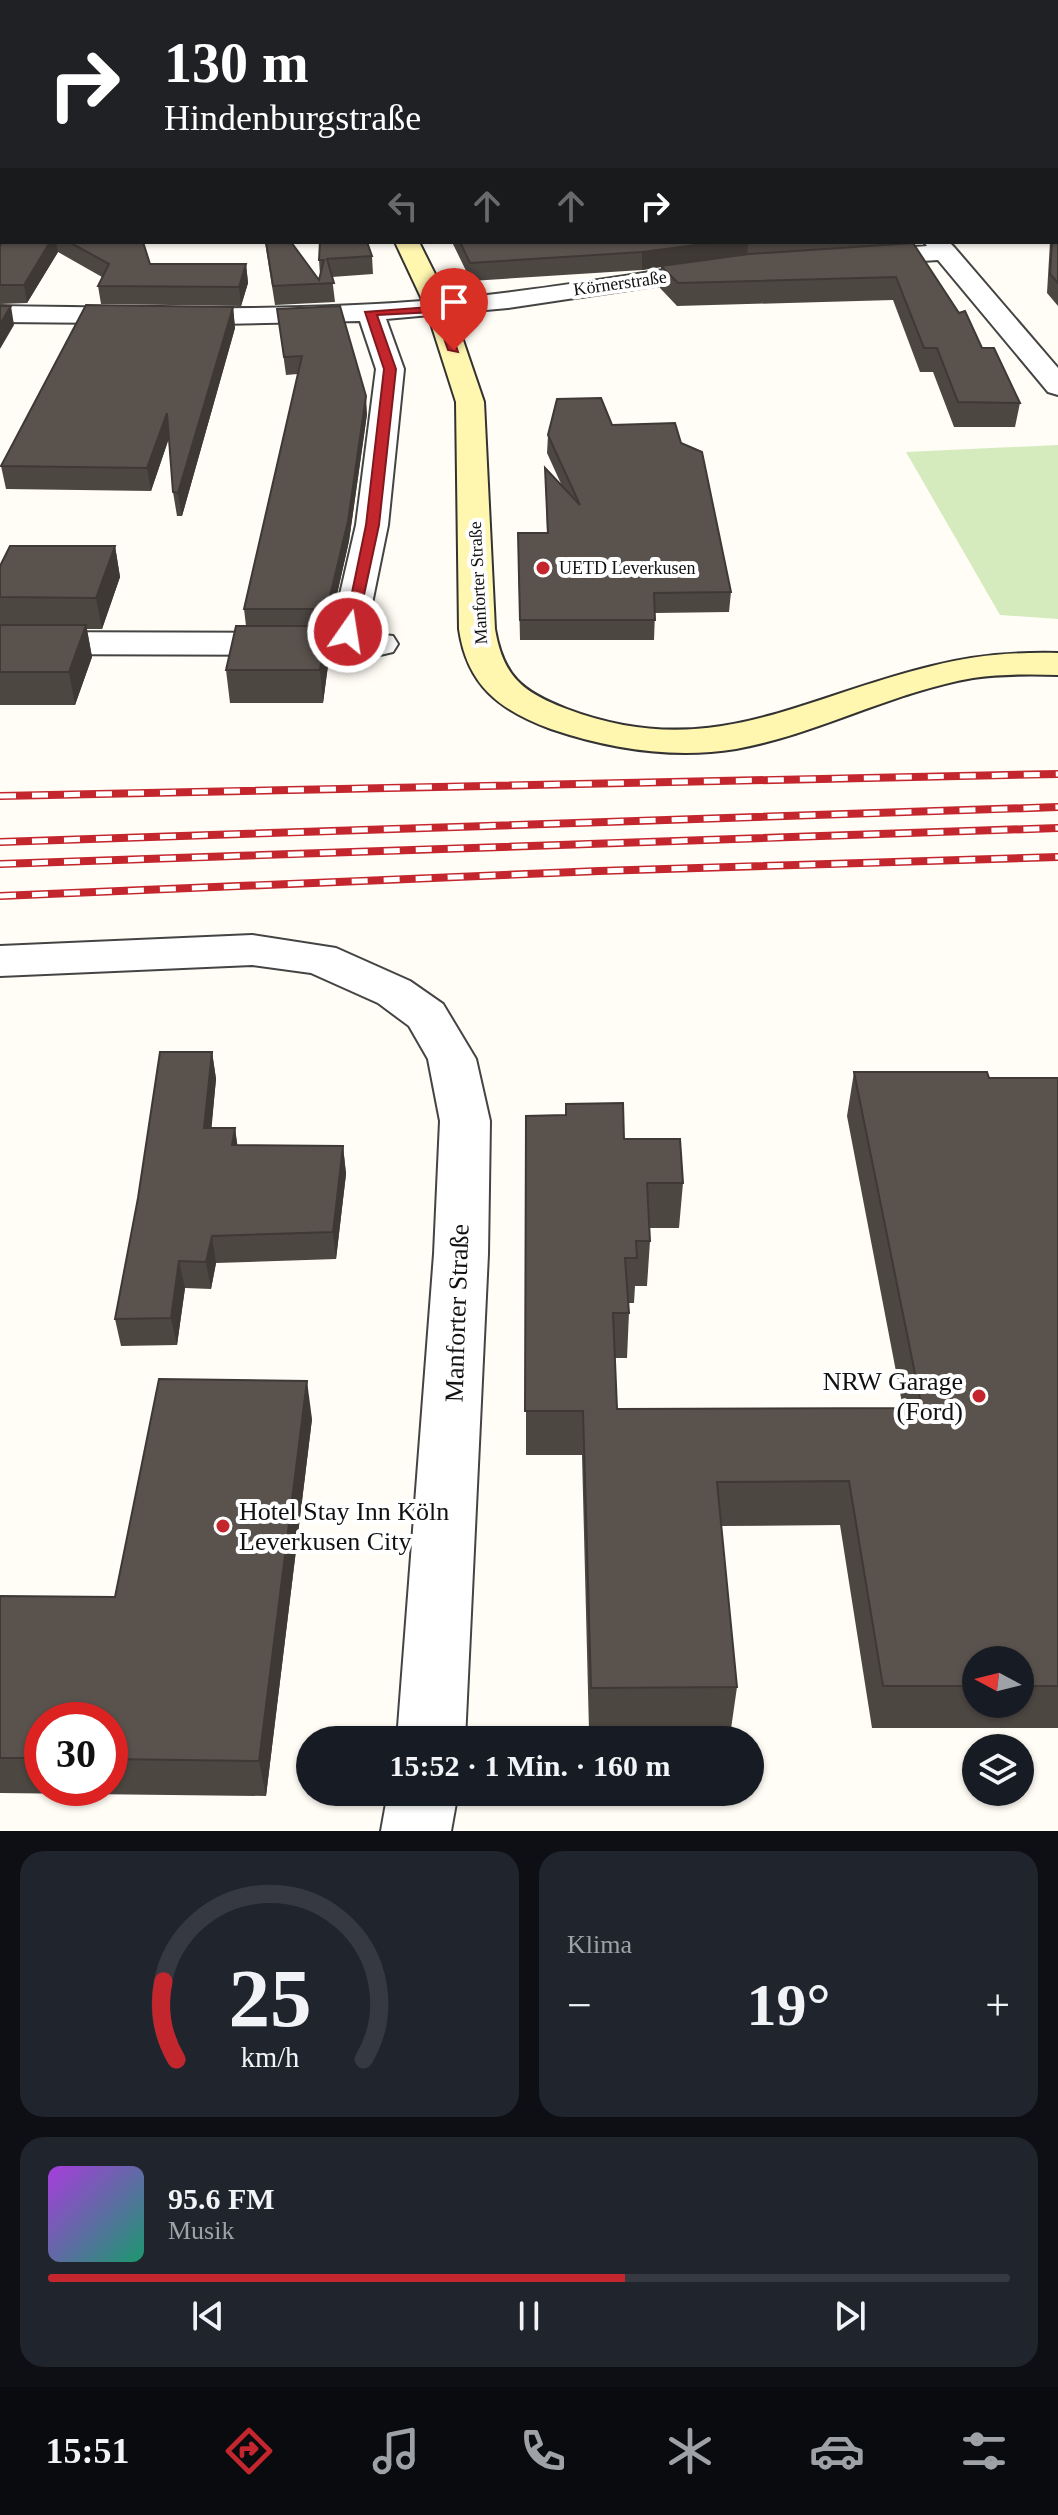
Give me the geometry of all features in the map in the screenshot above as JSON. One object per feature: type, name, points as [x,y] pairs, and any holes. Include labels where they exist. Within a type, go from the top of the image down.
[{"type":"street","name":"Manforter Straße","points":[[408,244],[439,308],[470,402],[477,629],[485,665],[510,692],[547,714],[591,731],[641,740],[693,742],[738,737],[980,663],[1027,660],[1058,664]]},
{"type":"street","points":[[838,259],[940,247],[1058,386]]},
{"type":"street","name":"Körnerstraße","points":[[0,314],[244,317],[439,308],[747,266]]},
{"type":"street","points":[[0,643],[363,644],[372,525],[390,369],[370,312]]},
{"type":"street","name":"Manforter Straße","points":[[0,961],[252,950],[320,959],[394,992],[426,1015],[452,1059],[465,1121],[457,1365],[432,1726]]},
{"type":"street","points":[[416,1831],[420,1806]]},
{"type":"green space","points":[[1058,445],[1058,619],[1000,615],[906,452]]},
{"type":"building","points":[[49,244],[24,285],[0,285],[0,246]]},
{"type":"building","points":[[73,244],[144,244],[150,264],[246,264],[239,287],[98,286],[109,264]]},
{"type":"building","points":[[266,244],[292,244],[319,280],[324,260],[319,260],[320,244],[368,244],[372,256],[327,259],[334,283],[273,286]]},
{"type":"building","points":[[461,244],[703,244],[642,252],[470,263]]},
{"type":"building","points":[[914,244],[959,313],[965,311],[982,348],[994,348],[1020,403],[958,402],[937,348],[924,348],[896,277],[678,283],[661,266],[749,254]]},
{"type":"building","points":[[1052,244],[1058,244],[1058,283],[1050,274]]},
{"type":"building","points":[[86,305],[233,307],[178,493],[173,492],[167,413],[147,468],[1,466]]},
{"type":"building","points":[[0,306],[11,306],[0,324]]},
{"type":"building","points":[[340,306],[366,396],[348,521],[327,609],[244,609],[302,356],[284,357],[277,309]]},
{"type":"building","points":[[601,398],[612,425],[675,423],[681,443],[702,452],[731,592],[654,593],[655,620],[520,620],[518,533],[548,533],[545,468],[580,505],[548,435],[557,399]]},
{"type":"building","points":[[10,546],[115,546],[96,598],[0,597],[0,566]]},
{"type":"building","points":[[0,625],[86,625],[69,672],[0,672]]},
{"type":"building","points":[[236,626],[327,626],[320,670],[226,670]]},
{"type":"building","points":[[160,1052],[212,1052],[204,1128],[235,1128],[232,1145],[343,1146],[333,1232],[212,1236],[206,1262],[179,1261],[171,1318],[115,1319],[138,1198]]},
{"type":"building","name":"NRW Garage (Ford)","points":[[854,1072],[987,1072],[989,1078],[1058,1078],[1058,1686],[1034,1686],[1034,1646],[962,1646],[962,1686],[883,1686],[849,1481],[717,1482],[737,1687],[591,1688],[583,1411],[525,1411],[526,1116],[566,1115],[566,1104],[623,1103],[624,1139],[680,1139],[683,1183],[647,1183],[650,1241],[636,1241],[637,1258],[625,1258],[629,1313],[613,1313],[617,1409],[922,1408]]},
{"type":"building","name":"Hotel Stay Inn Köln Leverkusen City","points":[[159,1379],[307,1381],[259,1761],[128,1759],[128,1702],[24,1702],[24,1758],[0,1758],[0,1596],[115,1597]]},
{"type":"railway","points":[[0,796],[1058,774]]},
{"type":"railway","points":[[0,842],[1058,807]]},
{"type":"railway","points":[[0,864],[1058,828]]},
{"type":"railway","points":[[0,896],[599,871],[1058,857]]},
{"type":"place","name":"UETD Leverkusen","points":[[543,568]]},
{"type":"place","name":"NRW Garage (Ford)","points":[[979,1396]]},
{"type":"place","name":"Hotel Stay Inn Köln Leverkusen City","points":[[223,1526]]},
{"type":"route","points":[[348,632],[372,525],[390,369],[370,312],[439,308],[454,350]]}]
